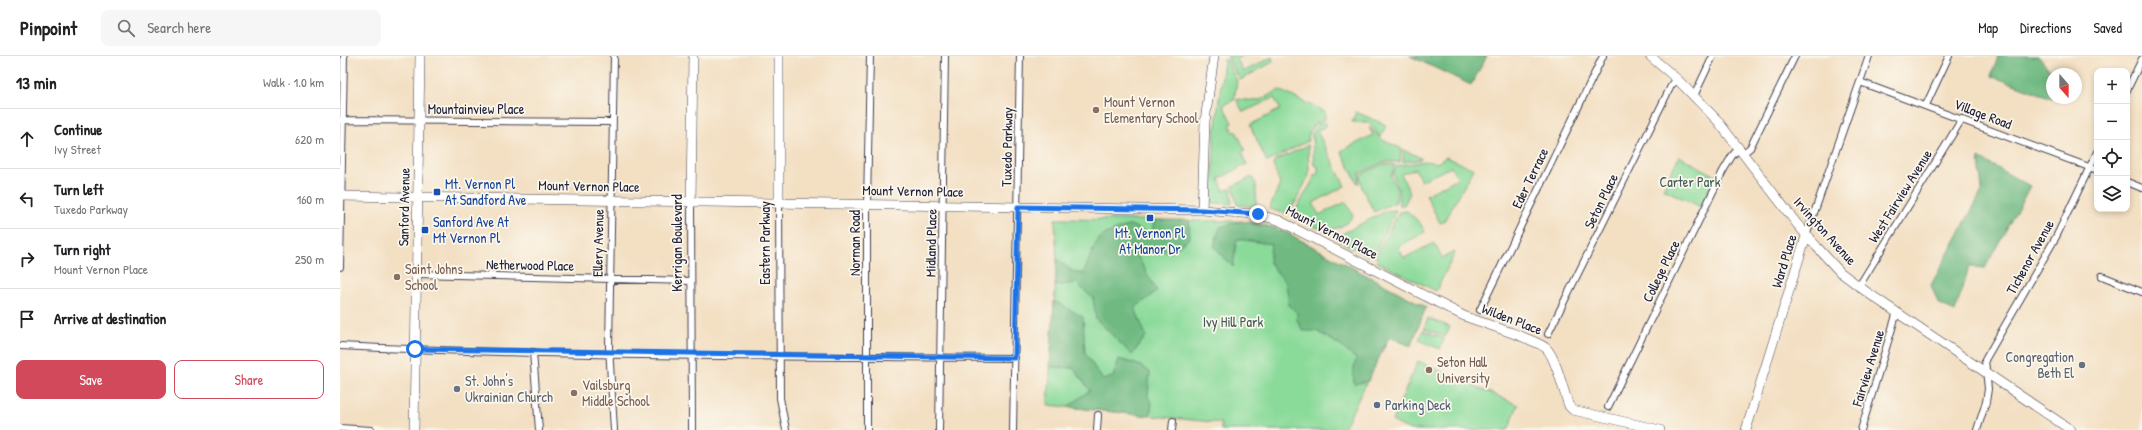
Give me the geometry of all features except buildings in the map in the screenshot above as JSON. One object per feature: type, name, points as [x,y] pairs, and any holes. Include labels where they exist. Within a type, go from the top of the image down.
[{"type":"street","points":[[340,266],[341,120],[344,56]]},
{"type":"street","name":"Sanford Avenue","points":[[414,430],[420,56]]},
{"type":"street","name":"Ellery Avenue","points":[[614,56],[610,279],[610,353],[614,430]]},
{"type":"street","name":"Kerrigan Boulevard","points":[[692,430],[691,202],[693,56]]},
{"type":"street","name":"Eastern Parkway","points":[[779,56],[779,356],[780,398],[786,430]]},
{"type":"street","name":"Norman Road","points":[[867,430],[867,204],[870,56]]},
{"type":"street","name":"Midland Place","points":[[939,430],[944,206],[945,56]]},
{"type":"street","name":"Tuxedo Parkway","points":[[1013,430],[1020,56]]},
{"type":"street","points":[[1202,210],[1205,121],[1214,56]]},
{"type":"street","name":"Eder Terrace","points":[[1480,310],[1603,56]]},
{"type":"street","name":"Irvington Avenue","points":[[1650,56],[1677,78],[1694,96],[1741,150],[1806,236],[1840,272],[2071,430]]},
{"type":"street","points":[[1694,96],[1713,56]]},
{"type":"street","name":"College Place","points":[[1608,407],[1722,171],[1732,156],[1741,150],[1750,148],[1795,56]]},
{"type":"street","name":"Ward Place","points":[[1746,430],[1806,236],[1869,56]]},
{"type":"street","points":[[1926,105],[1949,56]]},
{"type":"street","points":[[2130,84],[2142,59]]},
{"type":"street","name":"Seton Place","points":[[1548,334],[1671,86],[1677,78]]},
{"type":"street","name":"Village Road","points":[[1860,82],[1926,105],[2094,169]]},
{"type":"street","name":"West Fairview Avenue","points":[[1859,286],[1962,119]]},
{"type":"street","name":"Mountainview Place","points":[[341,120],[612,122]]},
{"type":"street","name":"Tichenor Avenue","points":[[1977,430],[1986,402],[1988,389],[1985,372],[1985,360],[2056,237],[2094,158]]},
{"type":"street","points":[[2130,183],[2142,188]]},
{"type":"street","name":"Mount Vernon Place","points":[[341,196],[1202,210],[1255,214],[1278,220],[1392,278]]},
{"type":"street","name":"Netherwood Place","points":[[416,274],[691,281]]},
{"type":"street","points":[[2102,276],[2142,292]]},
{"type":"street","name":"Wilden Place","points":[[1392,278],[1462,315],[1482,324],[1538,343],[1546,348],[1552,358],[1569,406],[1573,410],[1660,430]]},
{"type":"street","name":"Fairview Avenue","points":[[1861,430],[1897,312]]},
{"type":"street","points":[[340,346],[692,355],[1015,358]]},
{"type":"street","points":[[533,352],[539,430]]},
{"type":"street","points":[[1097,430],[1098,415]]},
{"type":"street","points":[[1172,430],[1173,421]]},
{"type":"street","points":[[340,428],[371,430]]},
{"type":"green space","points":[[1227,56],[1242,56],[1237,59],[1243,72],[1272,57],[1273,62],[1240,80]]},
{"type":"green space","points":[[1410,56],[1487,56],[1471,85]]},
{"type":"green space","points":[[1998,56],[2038,56],[2048,68],[2046,68],[2046,96],[1991,76]]},
{"type":"green space","points":[[1224,60],[1227,60],[1237,81],[1234,100],[1223,105],[1232,123],[1230,125],[1233,132],[1236,131],[1245,150],[1242,152],[1247,164],[1219,179],[1224,191],[1231,188],[1232,204],[1212,203],[1214,141]]},
{"type":"green space","points":[[1279,90],[1325,112],[1325,120],[1312,127],[1309,133],[1308,141],[1267,162],[1250,125],[1281,109],[1274,98],[1243,112],[1236,99],[1258,101]]},
{"type":"green space","points":[[1356,112],[1386,125],[1381,137],[1368,122],[1352,122]]},
{"type":"green space","points":[[1325,123],[1327,125],[1317,131],[1345,186],[1313,203],[1319,215],[1346,202],[1353,216],[1346,223],[1332,229],[1324,229],[1309,225],[1293,218],[1294,213],[1313,180],[1314,175],[1318,174],[1318,166],[1314,165],[1312,134],[1318,124]]},
{"type":"green space","points":[[1369,127],[1383,140],[1402,149],[1400,162],[1383,162],[1360,173],[1358,184],[1341,151],[1373,135]]},
{"type":"green space","points":[[1308,145],[1309,175],[1295,203],[1287,214],[1269,209],[1280,184],[1273,165],[1275,161]]},
{"type":"green space","points":[[1404,150],[1421,158],[1421,159],[1403,162]]},
{"type":"green space","name":"Carter Park","points":[[1679,156],[1716,176],[1701,207],[1663,189]]},
{"type":"green space","points":[[1446,157],[1474,169],[1444,221],[1440,223],[1426,195],[1458,178],[1451,167],[1421,181],[1415,169],[1401,174],[1410,193],[1404,205],[1399,205],[1399,190],[1393,174],[1397,166],[1425,161],[1437,163]]},
{"type":"green space","points":[[1979,158],[2030,186],[1985,268],[1969,267],[1955,312],[1938,303],[1931,285],[1982,191]]},
{"type":"green space","points":[[1383,164],[1395,165],[1391,176],[1397,189],[1396,202],[1374,212],[1362,188],[1360,178],[1362,174]]},
{"type":"green space","points":[[1252,177],[1256,184],[1256,206],[1237,205],[1233,186]]},
{"type":"green space","points":[[1396,210],[1373,256],[1370,254],[1368,256],[1334,238],[1386,211]]},
{"type":"green space","points":[[1407,211],[1420,223],[1425,232],[1398,247],[1404,258],[1434,243],[1442,258],[1454,252],[1455,253],[1436,291],[1377,262],[1379,259],[1375,257],[1399,212]]},
{"type":"green space","name":"Ivy Hill Park","points":[[1055,219],[1231,221],[1260,224],[1287,233],[1426,307],[1411,346],[1389,337],[1343,430],[1221,430],[1221,423],[1048,405],[1057,259]]},
{"type":"green space","points":[[1154,220],[1189,220],[1190,238],[1170,252],[1131,245],[1157,291],[1135,308],[1146,336],[1132,355],[1096,319],[1093,298],[1076,283],[1055,286],[1057,259],[1072,271],[1083,274],[1098,240],[1102,236],[1131,225],[1152,235]]},
{"type":"green space","points":[[1241,221],[1272,227],[1287,233],[1426,307],[1411,346],[1389,337],[1368,381],[1354,384],[1353,372],[1356,359],[1341,346],[1317,331],[1303,331],[1297,320],[1297,313],[1289,305],[1286,283],[1269,262],[1271,244],[1237,239],[1233,267],[1214,246],[1220,227]]},
{"type":"green space","points":[[1054,301],[1083,317],[1085,353],[1103,380],[1113,377],[1119,359],[1139,365],[1150,372],[1148,397],[1152,403],[1150,416],[1068,407],[1090,390],[1073,368],[1050,367]]},
{"type":"green space","points":[[1428,318],[1450,327],[1445,337],[1424,328]]},
{"type":"green space","points":[[1423,330],[1444,339],[1440,349],[1419,340]]},
{"type":"green space","points":[[1418,361],[1518,405],[1508,430],[1410,430],[1392,421]]},
{"type":"place","name":"Mount Vernon Elementary School","points":[[1096,110]]},
{"type":"place","name":"Mt. Vernon Pl At Sandford Ave","points":[[437,192]]},
{"type":"place","name":"Mt. Vernon Pl At Manor Dr","points":[[1150,218]]},
{"type":"place","name":"Sanford Ave At Mt Vernon Pl","points":[[425,230]]},
{"type":"place","name":"Saint Johns School","points":[[397,277]]},
{"type":"place","name":"Congregation Beth El","points":[[2082,365]]},
{"type":"place","name":"Seton Hall University","points":[[1429,370]]},
{"type":"place","name":"St. John's Ukrainian Church","points":[[457,389]]},
{"type":"place","name":"Vailsburg Middle School","points":[[574,393]]},
{"type":"place","name":"Parking Deck","points":[[1377,405]]},
{"type":"route","points":[[415,349],[692,355],[1015,358],[1018,207],[1202,210],[1258,214]]}]
